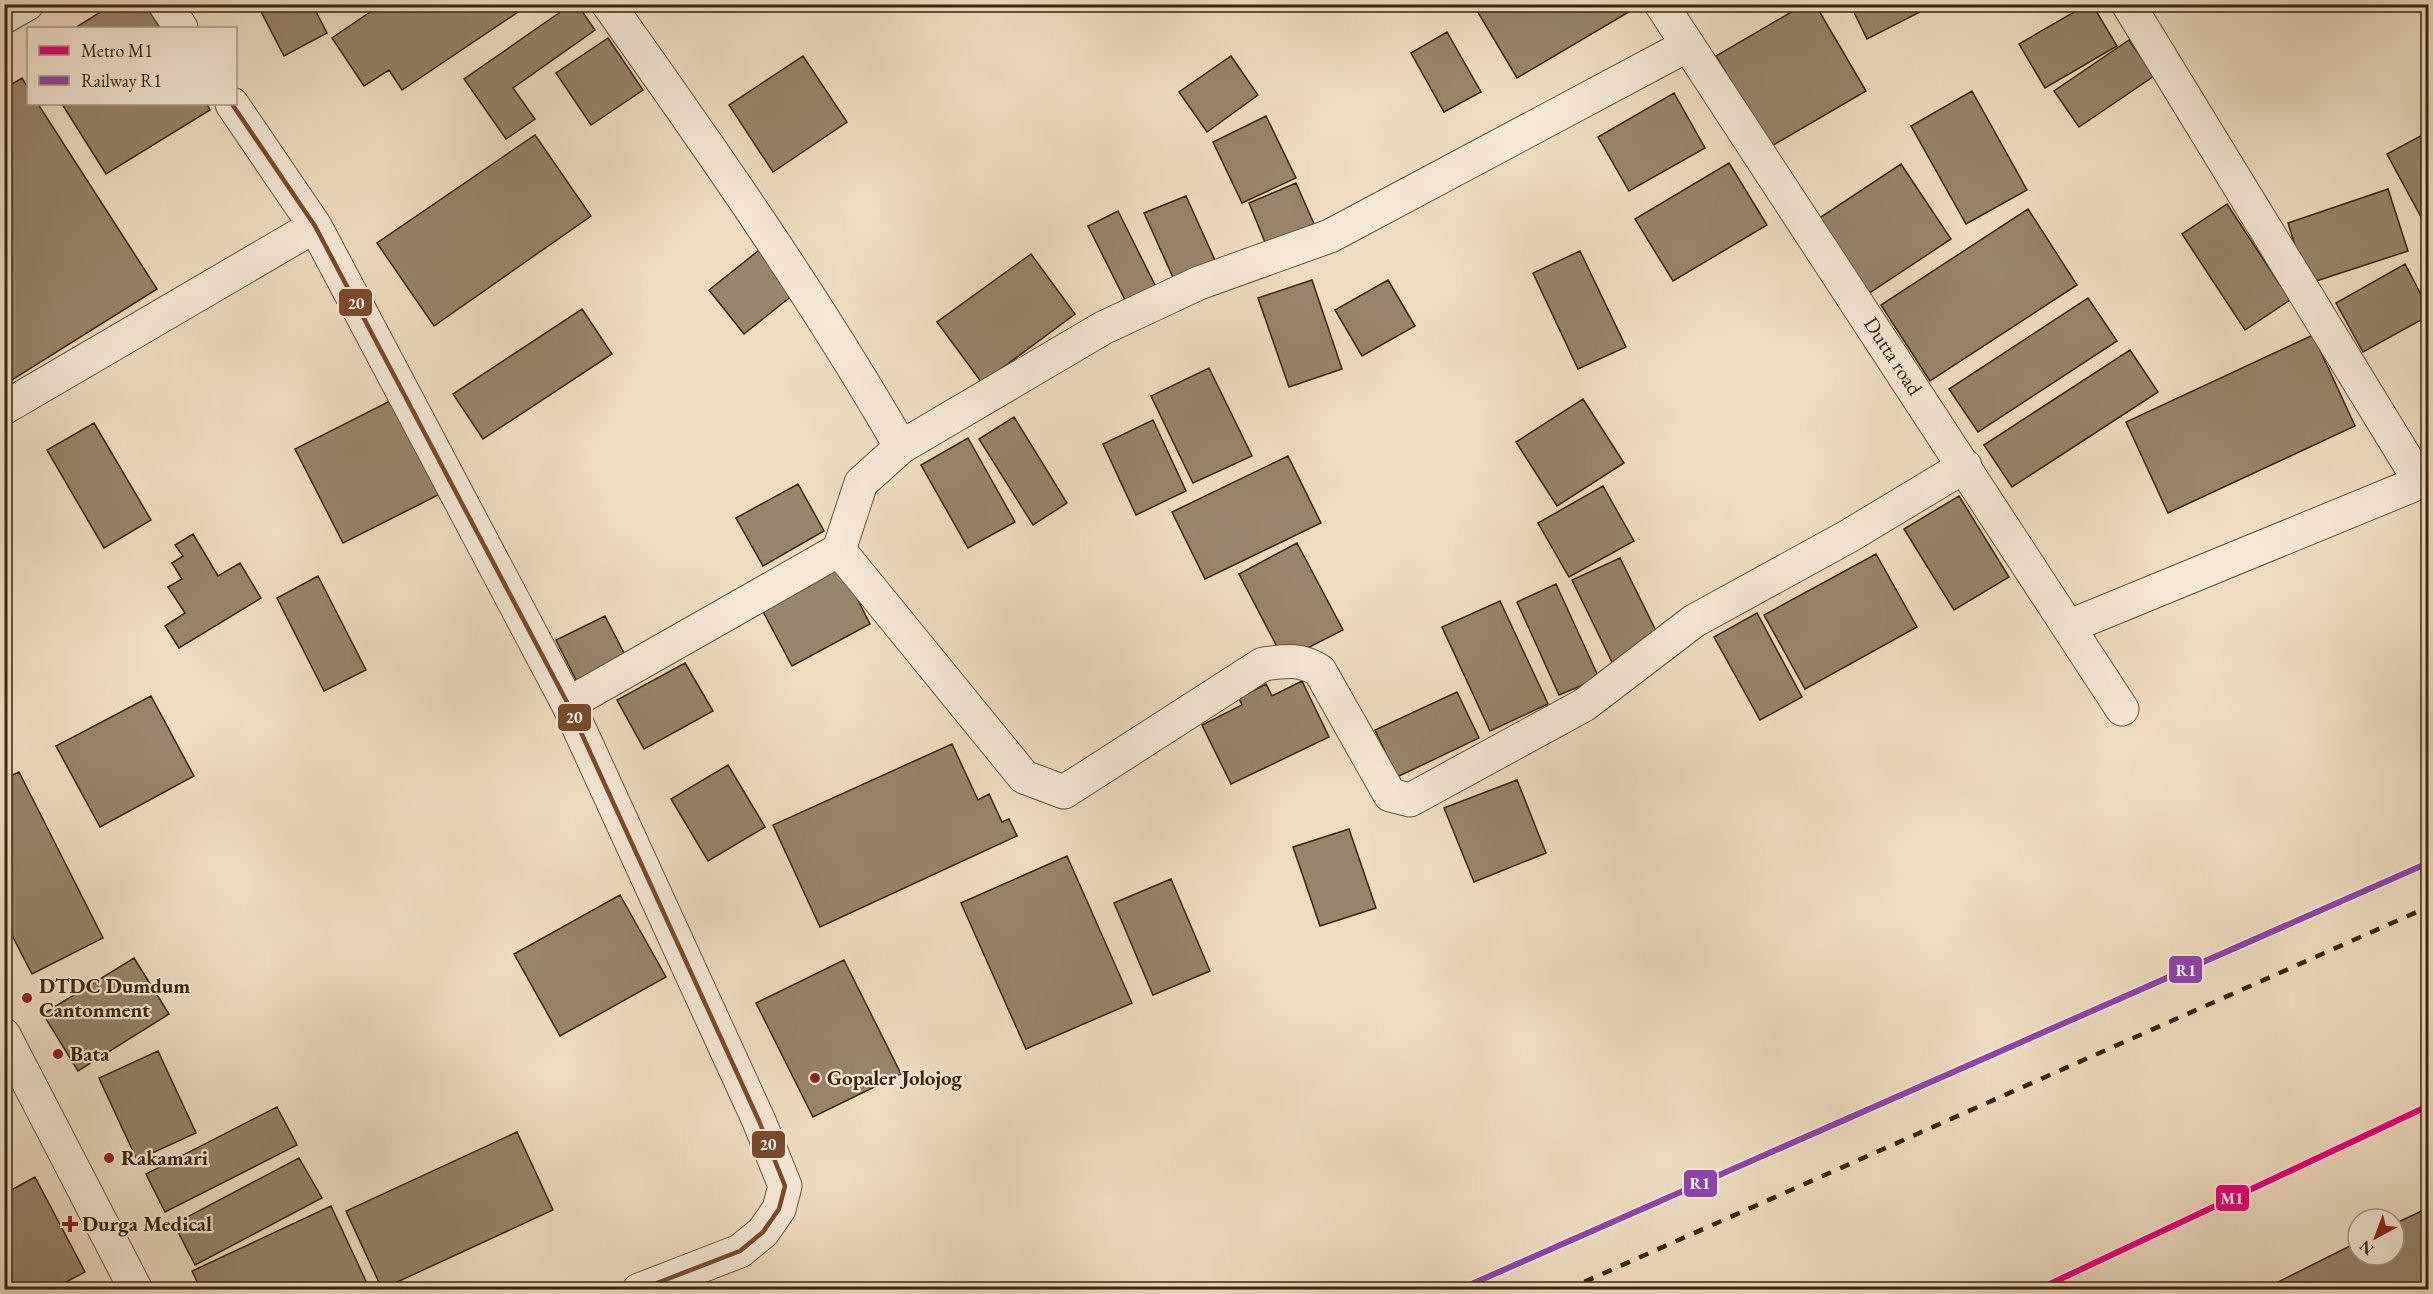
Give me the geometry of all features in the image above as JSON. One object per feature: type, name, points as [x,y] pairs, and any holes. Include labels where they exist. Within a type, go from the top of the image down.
[{"type":"street","points":[[4,17],[27,4]]},
{"type":"street","points":[[165,4],[180,27]]},
{"type":"street","points":[[608,4],[753,210],[846,352],[901,447]]},
{"type":"street","name":"Dutta road","points":[[1661,4],[2070,626],[2122,709]]},
{"type":"street","points":[[2070,626],[2425,481],[2127,4]]},
{"type":"street","points":[[568,704],[839,550],[861,483],[901,447],[1103,328],[1199,284],[1330,237],[1688,45]]},
{"type":"street","points":[[233,105],[315,226],[568,704],[759,1121],[785,1186],[779,1209],[763,1232],[740,1251],[639,1290]]},
{"type":"street","points":[[4,408],[315,226]]},
{"type":"street","points":[[839,550],[1024,777],[1064,792],[1263,664],[1291,661],[1307,662],[1320,671],[1390,795],[1410,800],[1584,705],[1694,621],[1847,537],[1965,466]]},
{"type":"street","points":[[4,1035],[136,1290]]},
{"type":"building","points":[[113,4],[145,4],[159,27],[77,27]]},
{"type":"building","points":[[257,4],[312,4],[327,33],[284,56]]},
{"type":"building","points":[[382,4],[530,4],[402,90],[389,70],[364,86],[332,38]]},
{"type":"building","points":[[572,4],[577,4],[595,30],[513,88],[535,119],[506,139],[464,79]]},
{"type":"building","points":[[1473,4],[1638,4],[1639,6],[1517,78]]},
{"type":"building","points":[[1805,4],[1815,4],[1866,91],[1770,147],[1716,56]]},
{"type":"building","points":[[1850,4],[1919,4],[1922,11],[1867,39]]},
{"type":"building","points":[[2088,4],[2092,4],[2117,46],[2045,88],[2019,44]]},
{"type":"building","points":[[1447,32],[1481,92],[1444,112],[1411,53]]},
{"type":"building","points":[[608,38],[643,90],[591,125],[556,73]]},
{"type":"building","points":[[2129,40],[2154,76],[2079,127],[2054,91]]},
{"type":"building","points":[[803,56],[847,122],[773,172],[729,105]]},
{"type":"building","points":[[1231,56],[1258,95],[1207,132],[1179,92]]},
{"type":"building","points":[[22,78],[27,86],[27,105],[39,105],[157,289],[4,385],[4,89]]},
{"type":"building","points":[[1972,91],[2027,190],[1966,224],[1911,126]]},
{"type":"building","points":[[1674,93],[1705,148],[1629,191],[1598,137]]},
{"type":"building","points":[[63,105],[208,105],[210,110],[106,174]]},
{"type":"building","points":[[1266,116],[1296,178],[1242,203],[1213,142]]},
{"type":"building","points":[[2428,132],[2428,230],[2387,154]]},
{"type":"building","points":[[535,135],[591,216],[434,326],[377,243]]},
{"type":"building","points":[[1729,163],[1767,225],[1673,281],[1635,219]]},
{"type":"building","points":[[1901,164],[1951,239],[1868,294],[1818,219]]},
{"type":"building","points":[[1296,183],[1319,235],[1269,252],[1249,203]]},
{"type":"building","points":[[2388,189],[2408,251],[2307,284],[2288,223]]},
{"type":"building","points":[[1186,196],[1218,267],[1176,284],[1144,213]]},
{"type":"building","points":[[2227,204],[2290,300],[2245,330],[2182,234]]},
{"type":"building","points":[[2028,209],[2077,285],[1930,381],[1881,305]]},
{"type":"building","points":[[1118,211],[1158,291],[1128,306],[1088,226]]},
{"type":"building","points":[[768,243],[803,287],[744,334],[709,290]]},
{"type":"building","points":[[1580,251],[1626,347],[1578,369],[1533,273]]},
{"type":"building","points":[[1031,254],[1075,314],[982,383],[937,322]]},
{"type":"building","points":[[2405,264],[2428,308],[2428,316],[2363,352],[2336,303]]},
{"type":"building","points":[[1312,280],[1342,369],[1289,387],[1258,298]]},
{"type":"building","points":[[1388,280],[1415,326],[1362,356],[1335,310]]},
{"type":"building","points":[[2088,298],[2117,341],[1978,432],[1949,389]]},
{"type":"building","points":[[582,309],[612,354],[483,439],[453,394]]},
{"type":"building","points":[[2313,335],[2355,426],[2168,513],[2126,422]]},
{"type":"building","points":[[2130,350],[2158,392],[2012,487],[1984,445]]},
{"type":"building","points":[[1209,368],[1252,456],[1193,483],[1151,396]]},
{"type":"building","points":[[394,399],[442,493],[343,543],[295,449]]},
{"type":"building","points":[[1583,399],[1624,463],[1557,506],[1516,442]]},
{"type":"building","points":[[1014,417],[1067,503],[1033,525],[979,439]]},
{"type":"building","points":[[1153,420],[1186,491],[1136,515],[1103,444]]},
{"type":"building","points":[[94,423],[151,520],[104,548],[47,450]]},
{"type":"building","points":[[968,438],[1015,522],[968,548],[921,465]]},
{"type":"building","points":[[1288,456],[1321,523],[1205,579],[1172,512]]},
{"type":"building","points":[[798,484],[824,531],[763,566],[736,518]]},
{"type":"building","points":[[1603,486],[1634,541],[1569,577],[1538,523]]},
{"type":"building","points":[[1959,496],[2009,577],[1954,610],[1904,529]]},
{"type":"building","points":[[193,534],[218,576],[240,563],[261,598],[179,648],[165,626],[185,613],[168,587],[182,579],[172,563],[183,556],[175,545]]},
{"type":"building","points":[[1297,543],[1343,630],[1284,660],[1239,574]]},
{"type":"building","points":[[1876,554],[1917,627],[1805,689],[1764,615]]},
{"type":"building","points":[[1620,558],[1660,639],[1612,662],[1572,580]]},
{"type":"building","points":[[839,563],[870,624],[792,666],[760,606]]},
{"type":"building","points":[[318,576],[366,670],[324,691],[277,598]]},
{"type":"building","points":[[1556,584],[1599,678],[1559,695],[1517,602]]},
{"type":"building","points":[[1500,601],[1548,704],[1490,731],[1442,627]]},
{"type":"building","points":[[1757,613],[1802,697],[1760,720],[1714,637]]},
{"type":"building","points":[[605,616],[626,657],[577,682],[556,640]]},
{"type":"building","points":[[685,663],[713,711],[644,749],[617,700]]},
{"type":"building","points":[[1302,681],[1329,737],[1231,784],[1202,725],[1242,705],[1239,698],[1266,684],[1272,696]]},
{"type":"building","points":[[1457,692],[1479,738],[1397,777],[1375,730]]},
{"type":"building","points":[[151,696],[194,776],[100,827],[56,746]]},
{"type":"building","points":[[952,744],[978,800],[989,794],[1002,822],[1009,819],[1017,836],[820,927],[773,825]]},
{"type":"building","points":[[728,765],[765,827],[708,861],[671,799]]},
{"type":"building","points":[[19,772],[103,938],[32,974],[4,920],[4,779]]},
{"type":"building","points":[[1517,780],[1546,853],[1474,882],[1444,808]]},
{"type":"building","points":[[1349,829],[1376,908],[1320,926],[1293,847]]},
{"type":"building","points":[[1067,856],[1132,1003],[1026,1049],[961,903]]},
{"type":"building","points":[[1171,879],[1210,971],[1153,995],[1114,903]]},
{"type":"building","points":[[620,895],[666,977],[560,1036],[514,954]]},
{"type":"building","points":[[134,958],[169,1014],[78,1071],[43,1014]]},
{"type":"building","points":[[844,960],[901,1074],[813,1117],[756,1003]]},
{"type":"building","points":[[158,1051],[196,1133],[137,1160],[99,1078]]},
{"type":"building","points":[[277,1107],[297,1145],[165,1212],[146,1174]]},
{"type":"building","points":[[517,1132],[553,1210],[382,1289],[346,1211]]},
{"type":"building","points":[[299,1158],[322,1198],[195,1265],[174,1224]]},
{"type":"building","points":[[35,1177],[85,1272],[51,1290],[4,1290],[4,1194]]},
{"type":"building","points":[[331,1206],[370,1290],[201,1290],[192,1271]]},
{"type":"building","points":[[2428,1208],[2428,1290],[2262,1290],[2346,1248],[2346,1267],[2406,1267],[2406,1218]]},
{"type":"railway","points":[[1458,1290],[2428,863]]},
{"type":"railway","points":[[1566,1290],[2428,907]]},
{"type":"metro line","name":"M1","points":[[2037,1290],[2428,1106]]},
{"type":"rail line","name":"R1","points":[[1458,1290],[2428,863]]},
{"type":"transit line","name":"20","points":[[233,105],[315,226],[568,704],[759,1121],[785,1186],[779,1209],[763,1232],[740,1251],[639,1290]]},
{"type":"place","name":"DTDC Dumdum Cantonment","points":[[27,998]]},
{"type":"place","name":"Bata","points":[[58,1054]]},
{"type":"place","name":"Gopaler Jolojog","points":[[815,1078]]},
{"type":"place","name":"Rakamari","points":[[109,1158]]},
{"type":"place","name":"Durga Medical","points":[[70,1224]]}]
